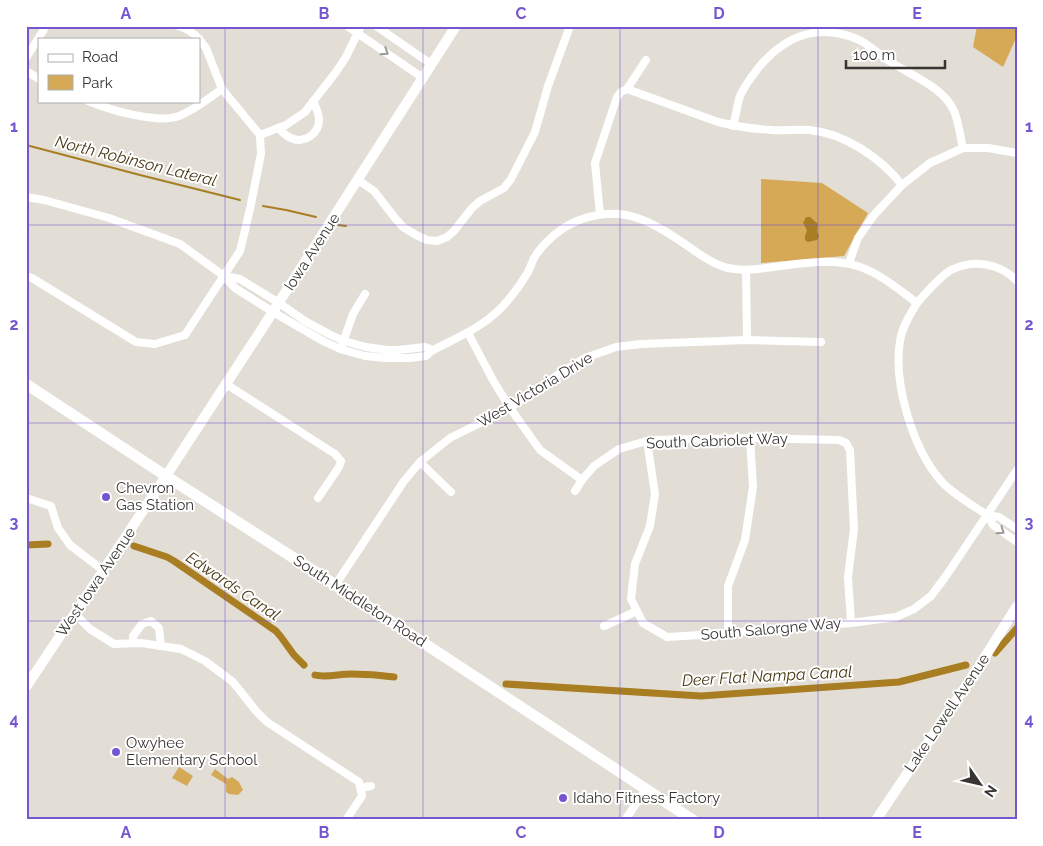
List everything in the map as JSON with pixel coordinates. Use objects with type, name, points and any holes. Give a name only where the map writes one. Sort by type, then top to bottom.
[{"type":"main road","name":"South Middleton Road","points":[[26,384],[336,584],[693,820]]},
{"type":"street","points":[[38,38],[46,26]]},
{"type":"street","points":[[178,26],[198,38]]},
{"type":"street","points":[[347,26],[423,78]]},
{"type":"street","points":[[260,135],[286,125],[305,112],[346,57],[361,26]]},
{"type":"street","points":[[376,26],[431,64]]},
{"type":"street","name":"Iowa Avenue","points":[[166,476],[456,26]]},
{"type":"street","points":[[358,180],[374,191],[403,227],[427,240],[437,241],[447,238],[476,204],[504,188],[511,179],[535,132],[548,86],[570,26]]},
{"type":"street","points":[[733,126],[740,96],[747,84],[767,58],[780,46],[800,36],[817,32],[840,34],[867,45],[938,90],[953,109],[963,148]]},
{"type":"street","points":[[26,58],[38,39]]},
{"type":"street","points":[[26,276],[136,342],[155,344],[185,334],[240,252],[261,154],[260,135],[222,90],[206,48],[200,40]]},
{"type":"street","points":[[600,214],[595,163],[617,97],[627,89],[646,60]]},
{"type":"street","points":[[26,71],[38,78]]},
{"type":"street","points":[[627,89],[733,126],[830,133],[851,143],[881,163],[902,185]]},
{"type":"street","points":[[91,102],[156,119],[177,117],[222,90]]},
{"type":"street","points":[[279,128],[287,136],[294,139],[304,140],[312,136],[319,122],[318,111],[313,101]]},
{"type":"street","points":[[849,263],[858,238],[874,215],[902,185],[930,163],[963,148],[988,148],[1016,152]]},
{"type":"street","points":[[26,197],[44,200],[109,218],[180,244],[224,276],[235,288],[323,342],[365,356],[386,354]]},
{"type":"street","points":[[224,276],[240,279],[305,321],[344,340],[386,354],[410,358],[426,356],[433,350],[468,333],[502,307],[516,291],[535,257],[548,241],[560,231],[576,222],[600,214],[622,215],[650,222],[707,260],[727,268],[746,271],[820,261],[849,263],[870,270],[917,303]]},
{"type":"street","points":[[1017,281],[1003,270],[992,265],[968,265],[951,270],[917,303],[907,320],[900,340],[899,362],[908,419],[926,462],[952,492],[987,515],[999,517],[1017,529]]},
{"type":"street","points":[[746,271],[748,340]]},
{"type":"street","points":[[340,349],[353,314],[365,294]]},
{"type":"street","points":[[468,333],[494,382],[540,450],[582,480]]},
{"type":"street","name":"West Victoria Drive","points":[[336,584],[404,481],[420,462],[450,438],[510,408],[585,358],[616,347],[641,344],[748,340],[821,342]]},
{"type":"street","points":[[226,384],[335,454],[341,461],[318,498]]},
{"type":"street","points":[[728,633],[728,586],[745,540],[752,487],[750,438]]},
{"type":"street","name":"South Cabriolet Way","points":[[575,491],[594,466],[620,449],[648,441],[750,438],[839,440],[846,443],[850,450],[854,529],[848,578],[851,623]]},
{"type":"street","points":[[604,626],[637,611],[631,599],[636,564],[650,526],[655,494],[648,441]]},
{"type":"street","points":[[420,462],[451,492]]},
{"type":"street","points":[[987,515],[1017,470]]},
{"type":"street","name":"West Iowa Avenue","points":[[26,687],[166,476]]},
{"type":"street","points":[[26,498],[51,506],[58,528],[70,546],[104,571]]},
{"type":"street","points":[[987,515],[993,525],[1017,542]]},
{"type":"street","name":"South Salorgne Way","points":[[637,611],[643,623],[667,637],[851,623],[896,617],[914,609],[930,596],[946,576],[987,515]]},
{"type":"street","name":"Lake Lowell Avenue","points":[[876,820],[980,665],[1017,606]]},
{"type":"street","points":[[75,614],[90,629],[114,644],[141,643],[181,649],[205,661],[233,682],[267,722],[359,782],[362,796],[346,820]]},
{"type":"street","points":[[133,643],[133,636],[142,624],[151,621],[159,628],[161,646]]},
{"type":"street","points":[[361,788],[371,786]]},
{"type":"street","points":[[625,820],[646,789]]},
{"type":"green space","points":[[977,26],[1017,26],[1017,36],[1003,67],[973,47]]},
{"type":"green space","points":[[761,179],[822,183],[868,213],[844,256],[761,263]]},
{"type":"green space","points":[[179,767],[193,776],[187,786],[172,778]]},
{"type":"green space","points":[[215,769],[228,779],[232,777],[239,782],[243,790],[238,795],[226,792],[226,784],[211,775]]},
{"type":"shaded area","points":[[806,217],[810,217],[818,224],[817,231],[819,237],[817,240],[808,242],[805,240],[807,230],[803,223]]},
{"type":"waterway","name":"North Robinson Lateral","points":[[26,145],[240,200]]},
{"type":"waterway","name":"North Robinson Lateral","points":[[263,206],[316,217]]},
{"type":"waterway","name":"North Robinson Lateral","points":[[338,225],[346,226]]},
{"type":"waterway","name":"Edwards Canal","points":[[26,545],[48,544]]},
{"type":"waterway","name":"Edwards Canal","points":[[134,546],[174,561],[276,631],[304,665]]},
{"type":"waterway","name":"Deer Flat Nampa Canal","points":[[995,653],[1017,628]]},
{"type":"waterway","name":"Deer Flat Nampa Canal","points":[[506,684],[701,696],[899,682],[966,665]]},
{"type":"waterway","name":"Edwards Canal","points":[[315,675],[356,674],[394,677]]},
{"type":"place","name":"Chevron Gas Station","points":[[106,497]]},
{"type":"place","name":"Owyhee Elementary School","points":[[116,752]]},
{"type":"place","name":"Idaho Fitness Factory","points":[[563,798]]}]
